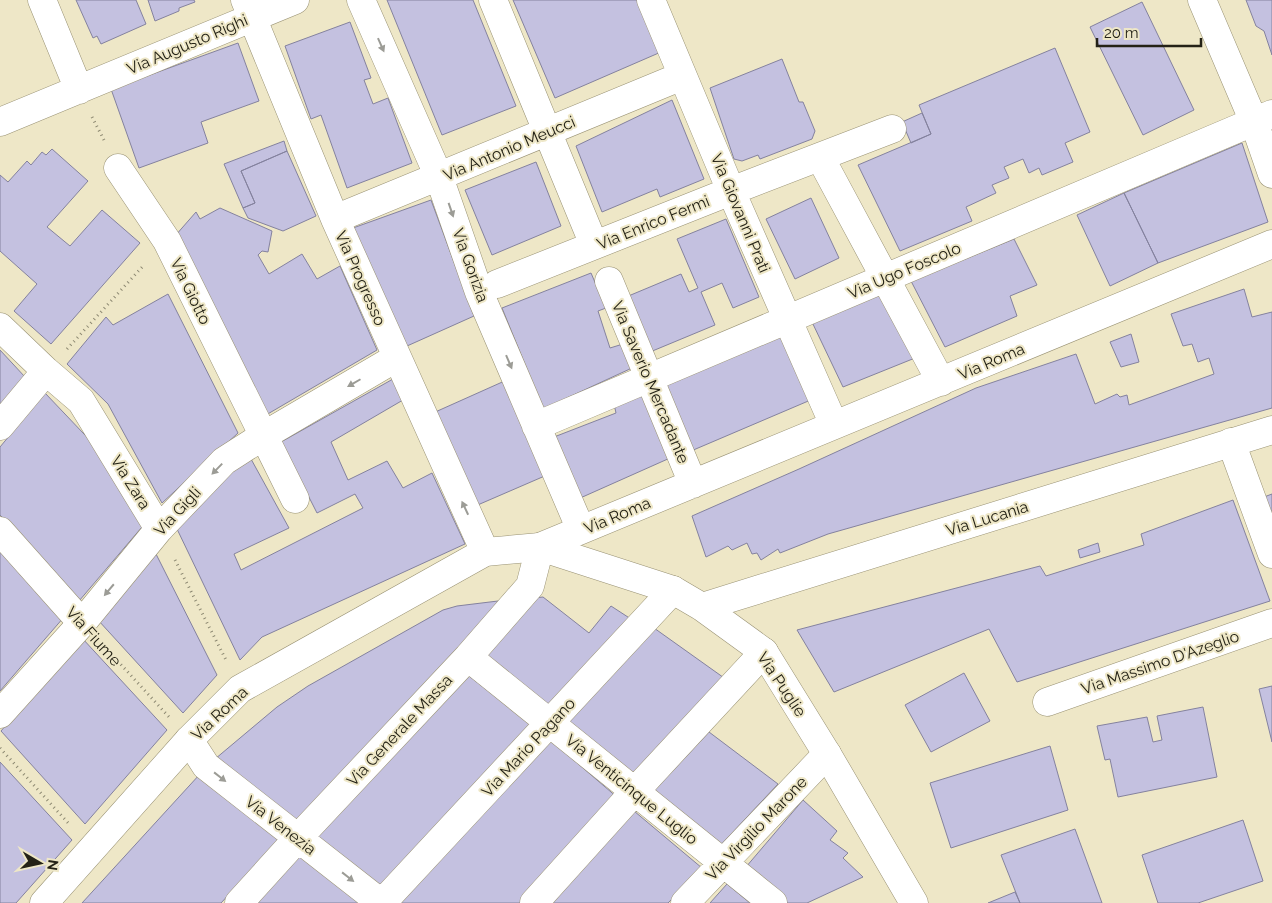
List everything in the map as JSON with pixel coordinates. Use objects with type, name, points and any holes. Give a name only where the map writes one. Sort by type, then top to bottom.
[{"type":"street","points":[[42,0],[79,90]]},
{"type":"street","name":"Via Augusto Righi","points":[[0,122],[79,90],[249,8],[295,0]]},
{"type":"street","name":"Via Gorizia","points":[[361,0],[439,176],[479,292],[581,530]]},
{"type":"street","points":[[493,0],[594,245]]},
{"type":"street","name":"Via Giovanni Prati","points":[[651,0],[731,191],[834,425]]},
{"type":"street","points":[[1202,0],[1263,118],[1272,174]]},
{"type":"street","name":"Via Progresso","points":[[249,8],[335,219],[485,552]]},
{"type":"street","name":"Via Antonio Meucci","points":[[335,219],[682,76]]},
{"type":"street","name":"Via Ugo Foscolo","points":[[536,426],[1263,118]]},
{"type":"street","name":"Via Enrico Fermi","points":[[497,284],[892,129]]},
{"type":"street","points":[[820,156],[941,382]]},
{"type":"street","name":"Via Giotto","points":[[118,168],[167,241],[294,499]]},
{"type":"street","name":"Via Roma","points":[[44,903],[189,740],[240,689],[485,552],[540,547],[1272,244]]},
{"type":"street","name":"Via Saverio Mercadante","points":[[609,281],[693,484]]},
{"type":"street","name":"Via Zara","points":[[0,327],[81,401],[159,529]]},
{"type":"street","name":"Via Gigli","points":[[0,714],[82,622],[159,529],[224,461],[396,358]]},
{"type":"street","points":[[0,426],[46,371]]},
{"type":"street","name":"Via Lucania","points":[[702,607],[1272,430]]},
{"type":"street","points":[[1232,442],[1272,554]]},
{"type":"street","name":"Via Fiume","points":[[0,531],[82,622]]},
{"type":"street","name":"Via Puglie","points":[[540,547],[673,590],[702,607],[764,652],[827,754],[914,903]]},
{"type":"street","name":"Via Generale Massa","points":[[239,903],[297,838],[468,657],[530,586],[540,547]]},
{"type":"street","name":"Via Mario Pagano","points":[[382,903],[673,590]]},
{"type":"street","name":"Via Massimo D'Azeglio","points":[[1047,702],[1272,623]]},
{"type":"street","points":[[534,903],[634,791],[764,652]]},
{"type":"street","name":"Via Venticinque Luglio","points":[[468,657],[773,903]]},
{"type":"street","name":"Via Venezia","points":[[189,740],[206,766],[382,903]]},
{"type":"street","name":"Via Virgilio Marone","points":[[685,903],[827,754]]},
{"type":"path","points":[[79,90],[118,168]]},
{"type":"path","points":[[46,371],[167,241]]},
{"type":"path","points":[[159,529],[240,689]]},
{"type":"path","name":"Via Fiume","points":[[82,622],[189,740]]},
{"type":"path","points":[[0,748],[92,849]]},
{"type":"building","points":[[76,0],[136,0],[146,24],[101,44],[97,36],[93,38]]},
{"type":"building","points":[[148,0],[194,0],[195,2],[155,21]]},
{"type":"building","points":[[387,0],[473,0],[516,106],[442,135]]},
{"type":"building","points":[[513,0],[638,0],[661,52],[555,98]]},
{"type":"building","points":[[1246,0],[1272,0],[1272,55],[1264,31],[1256,26]]},
{"type":"building","points":[[1142,2],[1194,110],[1143,135],[1090,27]]},
{"type":"building","points":[[350,22],[371,78],[364,80],[373,104],[388,98],[412,163],[347,188],[321,115],[311,119],[285,46]]},
{"type":"building","points":[[238,43],[259,101],[201,122],[208,143],[139,168],[111,89]]},
{"type":"building","points":[[1055,48],[1090,132],[1065,143],[1073,162],[1042,175],[1039,168],[1029,173],[1023,159],[1004,167],[1009,178],[992,185],[996,193],[966,207],[972,221],[900,251],[858,165],[931,134],[919,105]]},
{"type":"building","points":[[782,59],[799,102],[803,102],[815,131],[812,139],[760,159],[758,155],[742,161],[734,159],[710,88]]},
{"type":"building","points":[[672,100],[704,179],[660,197],[657,189],[602,212],[576,146]]},
{"type":"building","points":[[922,113],[931,134],[911,143],[902,122]]},
{"type":"building","points":[[284,141],[287,151],[241,171],[255,203],[243,208],[224,164]]},
{"type":"building","points":[[1242,143],[1268,222],[1158,263],[1124,193]]},
{"type":"building","points":[[52,149],[88,181],[47,227],[70,246],[102,210],[140,243],[51,344],[14,311],[37,284],[0,251],[0,175],[8,182],[27,161],[31,165],[42,152],[46,155]]},
{"type":"building","points":[[287,151],[316,216],[283,231],[248,218],[243,208],[255,203],[241,171]]},
{"type":"building","points":[[536,162],[561,226],[492,255],[465,190]]},
{"type":"building","points":[[1124,193],[1158,263],[1110,286],[1077,215]]},
{"type":"building","points":[[811,198],[839,258],[795,279],[766,219]]},
{"type":"building","points":[[431,200],[474,316],[407,346],[353,228]]},
{"type":"building","points":[[220,208],[272,231],[268,252],[262,251],[258,255],[269,274],[302,254],[317,279],[340,266],[377,350],[266,415],[175,236],[196,212],[200,219]]},
{"type":"building","points":[[726,219],[759,297],[733,308],[722,283],[701,292],[715,325],[650,352],[626,297],[681,274],[689,292],[698,288],[677,239]]},
{"type":"building","points":[[1014,239],[1037,285],[1010,296],[1017,316],[945,347],[911,281]]},
{"type":"building","points":[[591,273],[606,308],[598,311],[610,348],[623,344],[632,368],[543,409],[502,308]]},
{"type":"building","points":[[1244,289],[1252,317],[1272,312],[1272,408],[828,534],[780,553],[778,549],[761,560],[757,553],[752,554],[747,543],[732,550],[728,546],[706,557],[692,516],[976,388],[1076,354],[1095,404],[1117,394],[1120,397],[1127,395],[1129,405],[1214,374],[1209,358],[1198,362],[1192,344],[1183,346],[1171,314]]},
{"type":"building","points":[[883,293],[915,358],[843,387],[812,322]]},
{"type":"building","points":[[168,294],[238,433],[162,503],[108,404],[67,364],[106,317],[113,325]]},
{"type":"building","points":[[782,332],[813,399],[691,451],[662,382]]},
{"type":"building","points":[[1131,334],[1139,362],[1121,367],[1110,342]]},
{"type":"building","points":[[0,350],[25,377],[0,407]]},
{"type":"building","points":[[393,379],[403,400],[331,442],[348,480],[387,461],[403,488],[432,473],[465,544],[262,637],[240,660],[177,529],[228,469],[251,459],[289,528],[234,554],[241,570],[363,508],[355,494],[317,513],[281,442]]},
{"type":"building","points":[[509,379],[547,475],[473,507],[433,413]]},
{"type":"building","points":[[640,391],[670,458],[578,499],[554,437],[616,413],[614,404]]},
{"type":"building","points":[[45,393],[103,454],[142,527],[79,601],[0,515],[0,447]]},
{"type":"building","points":[[1272,494],[1272,518],[1264,497]]},
{"type":"building","points":[[1233,500],[1270,601],[1017,682],[989,629],[834,692],[797,630],[1040,566],[1046,576],[1144,545],[1141,534]]},
{"type":"building","points":[[1098,543],[1100,552],[1080,558],[1078,550]]},
{"type":"building","points":[[0,548],[64,617],[0,691]]},
{"type":"building","points":[[156,554],[217,675],[183,713],[98,620]]},
{"type":"building","points":[[543,597],[589,633],[611,606],[634,621],[546,710],[481,660],[534,598]]},
{"type":"building","points":[[498,601],[499,604],[296,824],[215,759],[277,707],[308,686],[443,610],[457,606]]},
{"type":"building","points":[[654,628],[727,680],[633,782],[563,723]]},
{"type":"building","points":[[82,638],[167,730],[85,824],[1,731]]},
{"type":"building","points":[[464,672],[532,725],[380,886],[313,836]]},
{"type":"building","points":[[964,673],[990,721],[931,752],[905,705]]},
{"type":"building","points":[[1272,686],[1272,742],[1259,689]]},
{"type":"building","points":[[1203,707],[1217,777],[1118,797],[1110,759],[1105,760],[1097,726],[1147,717],[1153,742],[1162,740],[1157,716]]},
{"type":"building","points":[[709,732],[778,784],[718,848],[650,795]]},
{"type":"building","points":[[548,738],[618,798],[522,903],[396,903]]},
{"type":"building","points":[[1050,746],[1068,810],[951,848],[930,783]]},
{"type":"building","points":[[0,762],[72,840],[16,903],[0,903]]},
{"type":"building","points":[[200,774],[281,838],[221,903],[82,903]]},
{"type":"building","points":[[803,800],[837,831],[830,840],[848,853],[843,858],[863,877],[807,903],[781,903],[740,874]]},
{"type":"building","points":[[634,811],[702,868],[668,903],[548,903]]},
{"type":"building","points":[[1243,820],[1263,881],[1198,903],[1158,903],[1142,855]]},
{"type":"building","points":[[1075,829],[1102,903],[1020,903],[1001,855]]},
{"type":"building","points":[[298,852],[365,903],[251,903]]},
{"type":"building","points":[[727,884],[750,903],[710,903]]},
{"type":"building","points":[[1015,892],[1020,903],[988,903]]}]
